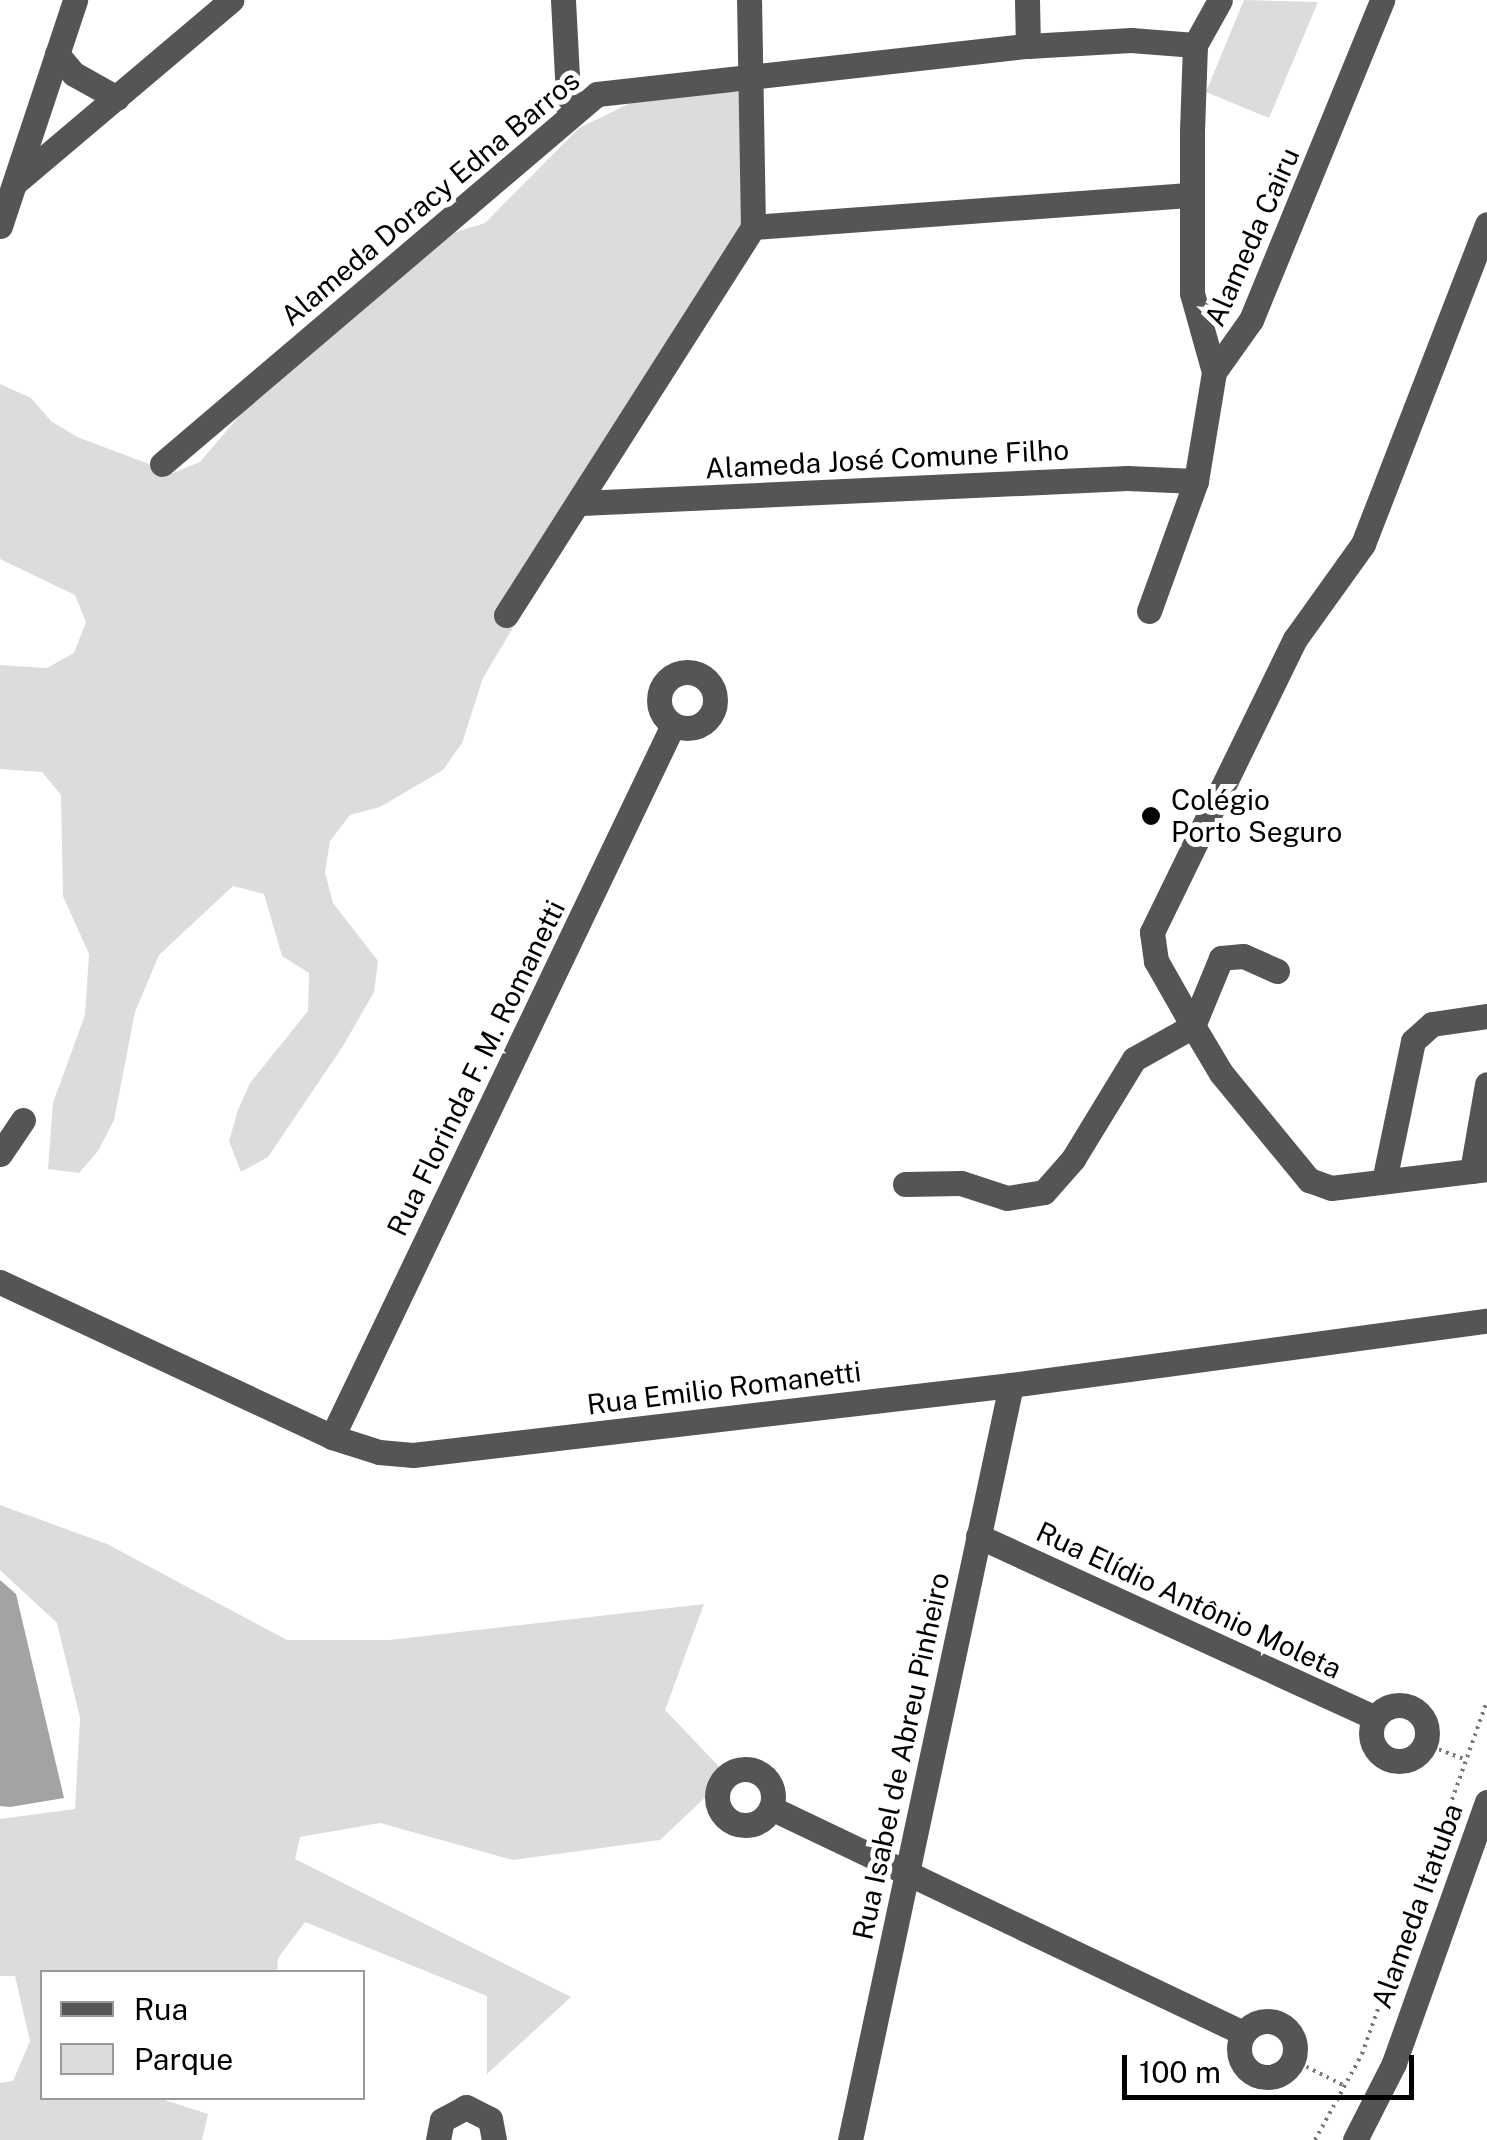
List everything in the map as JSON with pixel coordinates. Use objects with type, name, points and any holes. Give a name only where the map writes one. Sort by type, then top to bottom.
[{"type":"street","points":[[0,226],[75,0]]},
{"type":"street","points":[[16,182],[231,0]]},
{"type":"street","points":[[563,0],[569,114]]},
{"type":"street","points":[[506,615],[581,503],[754,226],[749,0]]},
{"type":"street","points":[[1027,0],[1028,46]]},
{"type":"street","points":[[1214,372],[1192,293],[1192,195],[1195,45],[1220,0]]},
{"type":"street","name":"Alameda Cairu","points":[[1149,611],[1196,481],[1214,372],[1251,320],[1382,0]]},
{"type":"street","name":"Alameda Doracy Edna Barros","points":[[162,464],[569,114],[617,88],[1028,46],[1131,40],[1195,45]]},
{"type":"street","points":[[57,54],[74,74],[116,98]]},
{"type":"street","points":[[754,226],[1192,195]]},
{"type":"street","points":[[1487,224],[1363,544],[1296,639],[1152,932],[1156,962],[1221,1073],[1309,1180],[1331,1188],[1479,1170],[1487,1084]]},
{"type":"street","name":"Alameda José Comune Filho","points":[[581,503],[1127,478],[1196,481]]},
{"type":"street","name":"Rua Florinda F. M. Romanetti","points":[[332,1436],[673,725]]},
{"type":"street","points":[[905,1184],[961,1184],[1007,1198],[1044,1192],[1073,1159],[1134,1059],[1193,1026],[1221,958],[1243,956],[1278,972]]},
{"type":"street","points":[[1384,1181],[1414,1041],[1432,1024],[1487,1016]]},
{"type":"street","points":[[0,1154],[23,1120]]},
{"type":"street","name":"Rua Emilio Romanetti","points":[[0,1282],[332,1436],[379,1452],[413,1454],[1011,1385],[1487,1321]]},
{"type":"street","name":"Rua Isabel de Abreu Pinheiro","points":[[850,2140],[904,1868],[1011,1385]]},
{"type":"street","name":"Rua Elídio Antônio Moleta","points":[[978,1536],[1375,1718],[1390,1707],[1408,1707],[1423,1718],[1426,1744]]},
{"type":"street","points":[[1375,1718],[1371,1736],[1386,1758],[1404,1761],[1426,1744]]},
{"type":"street","name":"Alameda Itatuba","points":[[1354,2140],[1394,2062],[1487,1802]]},
{"type":"street","points":[[771,1808],[904,1868],[1243,2033]]},
{"type":"street","points":[[1266,2020],[1284,2026],[1294,2041],[1293,2060],[1272,2076],[1253,2074],[1238,2051],[1243,2033],[1266,2020]]},
{"type":"street","points":[[438,2140],[442,2120],[466,2107],[490,2119],[494,2140]]},
{"type":"path","points":[[1316,2140],[1345,2086],[1487,1701]]},
{"type":"path","points":[[1426,1744],[1466,1760]]},
{"type":"path","points":[[1293,2060],[1345,2086]]},
{"type":"green space","points":[[1244,0],[1318,2],[1269,118],[1206,92]]},
{"type":"green space","points":[[734,91],[752,97],[751,203],[684,342],[483,678],[462,743],[443,770],[380,807],[350,815],[330,841],[325,872],[333,903],[378,961],[374,992],[343,1046],[268,1157],[241,1172],[229,1141],[238,1110],[250,1083],[308,1011],[309,973],[282,956],[264,894],[233,886],[159,955],[135,1012],[114,1120],[98,1151],[79,1173],[48,1169],[53,1103],[85,1015],[89,954],[63,896],[61,795],[42,772],[0,769],[0,665],[47,668],[74,653],[86,622],[75,595],[0,559],[0,384],[31,398],[51,421],[77,437],[173,473],[200,462],[239,416],[427,241],[485,223],[579,128],[641,98]]},
{"type":"green space","points":[[0,1505],[107,1544],[287,1640],[389,1640],[704,1604],[665,1710],[728,1776],[660,1840],[513,1860],[380,1823],[300,1837],[295,1859],[571,1997],[487,2074],[487,1996],[305,1922],[278,1958],[277,1970],[40,1970],[40,2100],[164,2100],[208,2114],[202,2140],[0,2140],[0,2083],[13,2081],[30,2041],[15,1976],[0,1976],[0,1819],[75,1809],[80,1718],[57,1623],[0,1570]]},
{"type":"shaded area","points":[[0,1580],[16,1594],[64,1798],[10,1807],[0,1806]]},
{"type":"place","name":"Colégio Porto Seguro","points":[[1151,816]]}]
